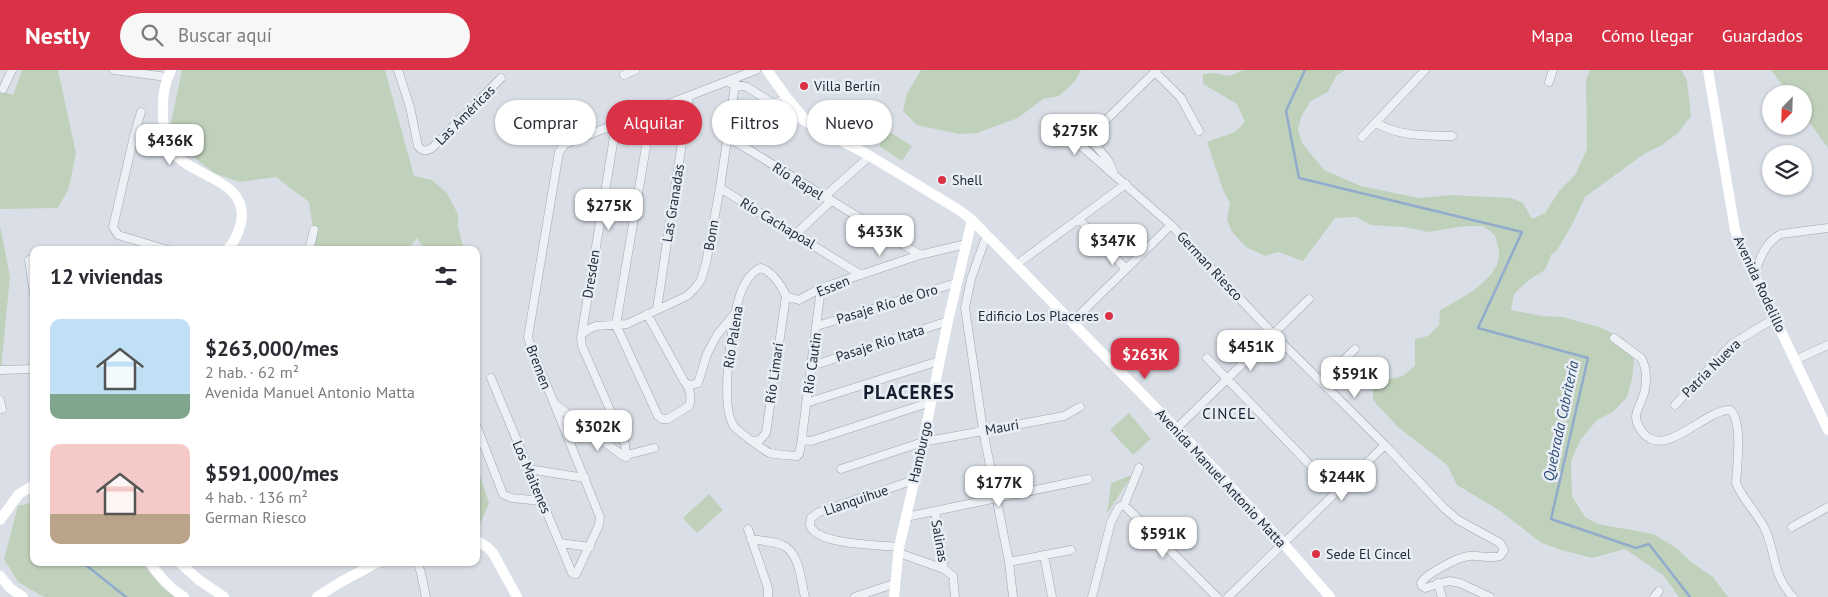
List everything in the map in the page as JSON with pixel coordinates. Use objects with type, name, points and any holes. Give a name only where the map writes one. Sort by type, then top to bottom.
[{"type":"street","points":[[3,89],[12,70]]},
{"type":"street","points":[[114,70],[169,74],[163,91],[163,119],[169,146],[186,164],[224,184],[235,195],[240,204],[242,218],[239,232],[231,246]]},
{"type":"street","name":"Las Américas","points":[[398,70],[410,107],[418,146],[421,150],[425,151],[432,148],[502,78]]},
{"type":"street","points":[[624,75],[635,70]]},
{"type":"street","name":"Avenida Manuel Antonio Matta","points":[[767,70],[807,122]]},
{"type":"street","points":[[1362,137],[1425,70]]},
{"type":"street","points":[[1549,82],[1553,70]]},
{"type":"street","name":"Avenida Rodelillo","points":[[1708,70],[1735,230],[1828,430]]},
{"type":"street","points":[[678,100],[726,82],[735,81],[753,71]]},
{"type":"street","points":[[747,87],[746,79],[753,71]]},
{"type":"street","points":[[1086,134],[1102,124],[1156,71],[1181,98],[1199,131]]},
{"type":"street","points":[[735,81],[768,100]]},
{"type":"street","name":"Bonn","points":[[733,100],[735,81]]},
{"type":"street","name":"Las Granadas","points":[[657,309],[689,96]]},
{"type":"street","points":[[783,100],[787,98]]},
{"type":"street","points":[[141,112],[113,227],[118,234],[156,246]]},
{"type":"street","points":[[797,117],[807,122]]},
{"type":"street","points":[[1376,122],[1385,129],[1430,136],[1452,136]]},
{"type":"street","name":"Bremen","points":[[606,129],[565,144],[559,152],[528,337],[553,402],[626,457]]},
{"type":"street","name":"German Riesco","points":[[1114,173],[1108,160],[1086,134],[1079,137],[1079,144],[1171,225],[1273,334],[1385,445],[1450,515],[1500,543],[1504,553],[1496,557],[1469,556],[1460,558],[1428,576],[1421,583],[1425,588],[1449,581],[1460,583],[1490,597]]},
{"type":"street","name":"Dresden","points":[[613,145],[583,320],[582,346],[625,444],[626,457]]},
{"type":"street","points":[[645,145],[612,325],[658,416],[662,419],[668,419],[689,406],[691,399],[687,384],[647,314]]},
{"type":"street","name":"Bonn","points":[[582,334],[589,329],[627,324],[687,296],[696,287],[705,269],[727,145]]},
{"type":"street","name":"Río Rapel","points":[[741,145],[920,255]]},
{"type":"street","name":"Avenida Manuel Antonio Matta","points":[[850,145],[960,210],[987,234],[1071,323],[1176,429],[1283,543],[1330,597]]},
{"type":"street","points":[[796,234],[827,199],[870,156]]},
{"type":"street","points":[[1016,265],[1080,220],[1126,184]]},
{"type":"street","name":"Río Cachapoal","points":[[720,188],[861,275]]},
{"type":"street","name":"Hamburgo","points":[[895,591],[899,550],[956,282],[972,220]]},
{"type":"street","points":[[1080,220],[1126,269]]},
{"type":"street","points":[[1071,323],[1171,225]]},
{"type":"street","points":[[1754,274],[1765,250],[1775,237],[1781,234],[1828,228]]},
{"type":"street","points":[[310,246],[314,230]]},
{"type":"street","points":[[987,234],[971,279],[965,308],[983,430],[1014,597]]},
{"type":"street","name":"Essen","points":[[786,296],[799,300],[821,288],[920,255],[966,244]]},
{"type":"street","points":[[29,260],[30,267]]},
{"type":"street","name":"Río Palena","points":[[786,296],[784,290],[767,271],[760,268],[752,274],[740,294],[726,387],[728,414],[738,431],[770,453],[797,456],[800,454],[802,438]]},
{"type":"street","name":"Pasaje Río de Oro","points":[[817,326],[956,282]]},
{"type":"street","name":"Río Cautin","points":[[802,438],[821,288]]},
{"type":"street","name":"Río Limarí","points":[[753,440],[760,440],[766,433],[786,296]]},
{"type":"street","points":[[1176,429],[1309,299]]},
{"type":"street","points":[[687,384],[698,383],[707,354],[717,335],[736,311]]},
{"type":"street","name":"Patria Nueva","points":[[1675,405],[1732,344],[1775,318]]},
{"type":"street","name":"Bonn","points":[[583,320],[612,325]]},
{"type":"street","name":"Pasaje Río Itata","points":[[812,366],[948,321]]},
{"type":"street","points":[[1614,338],[1641,358],[1643,362],[1645,388],[1636,413],[1636,420],[1638,426],[1648,438],[1660,442],[1670,440],[1716,413],[1730,410],[1734,413],[1738,428],[1736,483],[1764,528],[1774,565],[1787,591],[1793,597]]},
{"type":"street","points":[[1795,360],[1828,345]]},
{"type":"street","points":[[1321,382],[1355,349]]},
{"type":"street","points":[[1207,358],[1336,492]]},
{"type":"street","points":[[806,403],[939,361]]},
{"type":"street","points":[[0,370],[30,369]]},
{"type":"street","name":"Los Maitenes","points":[[491,378],[528,470],[572,573],[575,575],[578,573],[590,547]]},
{"type":"street","points":[[0,400],[2,409]]},
{"type":"street","points":[[553,402],[600,517],[600,525],[590,547],[560,542]]},
{"type":"street","points":[[802,438],[806,442],[811,441],[931,402]]},
{"type":"street","name":"Mauri","points":[[841,469],[923,442],[1064,416],[1080,407]]},
{"type":"street","points":[[480,434],[503,494],[511,498],[542,501]]},
{"type":"street","points":[[1228,597],[1385,445]]},
{"type":"street","points":[[626,457],[654,448]]},
{"type":"street","points":[[1092,597],[1112,522],[1119,507],[1124,505],[1139,468]]},
{"type":"street","points":[[528,470],[585,478]]},
{"type":"street","points":[[906,517],[1088,479]]},
{"type":"street","name":"Llanquihue","points":[[899,550],[848,543],[822,536],[812,530],[811,518],[819,512],[914,480]]},
{"type":"street","points":[[2,514],[19,494],[30,487]]},
{"type":"street","points":[[1124,505],[1217,597]]},
{"type":"street","points":[[1792,527],[1828,507]]},
{"type":"street","name":"Salinas","points":[[935,511],[944,569],[953,576],[955,597]]},
{"type":"street","points":[[748,529],[768,588],[768,597]]},
{"type":"street","points":[[751,539],[785,546],[796,561],[806,597]]},
{"type":"street","points":[[480,543],[492,553],[517,597]]},
{"type":"street","points":[[899,550],[944,569]]},
{"type":"street","points":[[1009,562],[1071,550]]},
{"type":"street","points":[[1044,555],[1052,597]]},
{"type":"street","points":[[152,566],[156,573],[184,597]]},
{"type":"street","points":[[183,566],[224,597]]},
{"type":"street","points":[[317,597],[339,582],[370,566]]},
{"type":"street","points":[[418,566],[426,597]]},
{"type":"street","points":[[0,576],[10,588],[23,597]]},
{"type":"street","points":[[1438,583],[1442,597]]},
{"type":"street","points":[[855,597],[895,591]]},
{"type":"green space","points":[[22,70],[58,70],[76,153],[69,188],[58,208],[0,209],[0,91],[13,95]]},
{"type":"green space","points":[[182,70],[385,70],[414,176],[432,180],[446,192],[458,214],[458,227],[463,246],[422,246],[417,238],[410,246],[311,246],[313,229],[309,202],[276,177],[239,182],[214,173],[186,151],[171,123]]},
{"type":"green space","points":[[921,70],[1081,70],[1075,81],[1059,96],[1043,99],[1018,118],[977,133],[959,134],[917,125],[903,111],[907,93]]},
{"type":"green space","points":[[1243,70],[1345,70],[1336,76],[1328,92],[1311,101],[1302,115],[1298,129],[1302,143],[1324,170],[1361,186],[1419,198],[1451,195],[1511,198],[1523,203],[1532,219],[1545,213],[1559,191],[1575,175],[1587,149],[1586,80],[1590,70],[1681,70],[1687,80],[1691,116],[1678,133],[1662,145],[1644,154],[1585,197],[1572,225],[1557,250],[1551,255],[1545,270],[1529,280],[1514,294],[1511,310],[1542,316],[1563,317],[1599,327],[1625,339],[1634,359],[1632,379],[1627,397],[1613,412],[1597,420],[1581,439],[1571,461],[1572,496],[1585,517],[1598,524],[1653,534],[1675,547],[1694,564],[1713,577],[1728,597],[1679,597],[1663,575],[1625,549],[1592,558],[1540,542],[1499,510],[1457,485],[1447,465],[1398,427],[1378,406],[1373,399],[1373,383],[1403,376],[1415,366],[1415,339],[1428,336],[1439,325],[1440,310],[1476,288],[1492,273],[1499,255],[1495,235],[1483,226],[1466,226],[1428,232],[1404,227],[1371,225],[1356,217],[1335,218],[1303,261],[1278,252],[1265,256],[1246,247],[1232,232],[1227,220],[1230,203],[1223,190],[1207,142],[1235,132],[1245,122],[1237,104],[1203,84],[1203,74],[1214,73],[1230,76]]},
{"type":"green space","points":[[1771,70],[1828,70],[1828,148],[1812,126],[1812,85],[1782,85]]},
{"type":"green space","points":[[892,134],[912,146],[902,161],[879,146],[892,145]]},
{"type":"green space","points":[[0,226],[10,277],[0,380]]},
{"type":"green space","points":[[1129,413],[1151,439],[1133,455],[1110,430]]},
{"type":"green space","points":[[1132,475],[1107,514],[1111,483]]},
{"type":"green space","points":[[480,476],[489,503],[480,524]]},
{"type":"green space","points":[[709,494],[723,510],[697,533],[683,518]]},
{"type":"green space","points":[[30,503],[30,566],[144,566],[162,587],[176,597],[44,597],[18,582],[4,559],[18,506]]},
{"type":"waterway","name":"Quebrada Cabritería","points":[[1305,70],[1286,111],[1299,178],[1522,232],[1478,328],[1588,358],[1551,519],[1636,548],[1649,544],[1690,597]]},
{"type":"waterway","points":[[87,566],[126,597]]},
{"type":"place","name":"Villa Berlín","points":[[804,86]]},
{"type":"place","name":"Shell","points":[[942,180]]},
{"type":"place","name":"Edificio Los Placeres","points":[[1109,316]]},
{"type":"place","name":"Sede El Cincel","points":[[1316,554]]},
{"type":"district","name":"PLACERES","points":[[909,392]]},
{"type":"district","name":"CINCEL","points":[[1229,414]]}]
